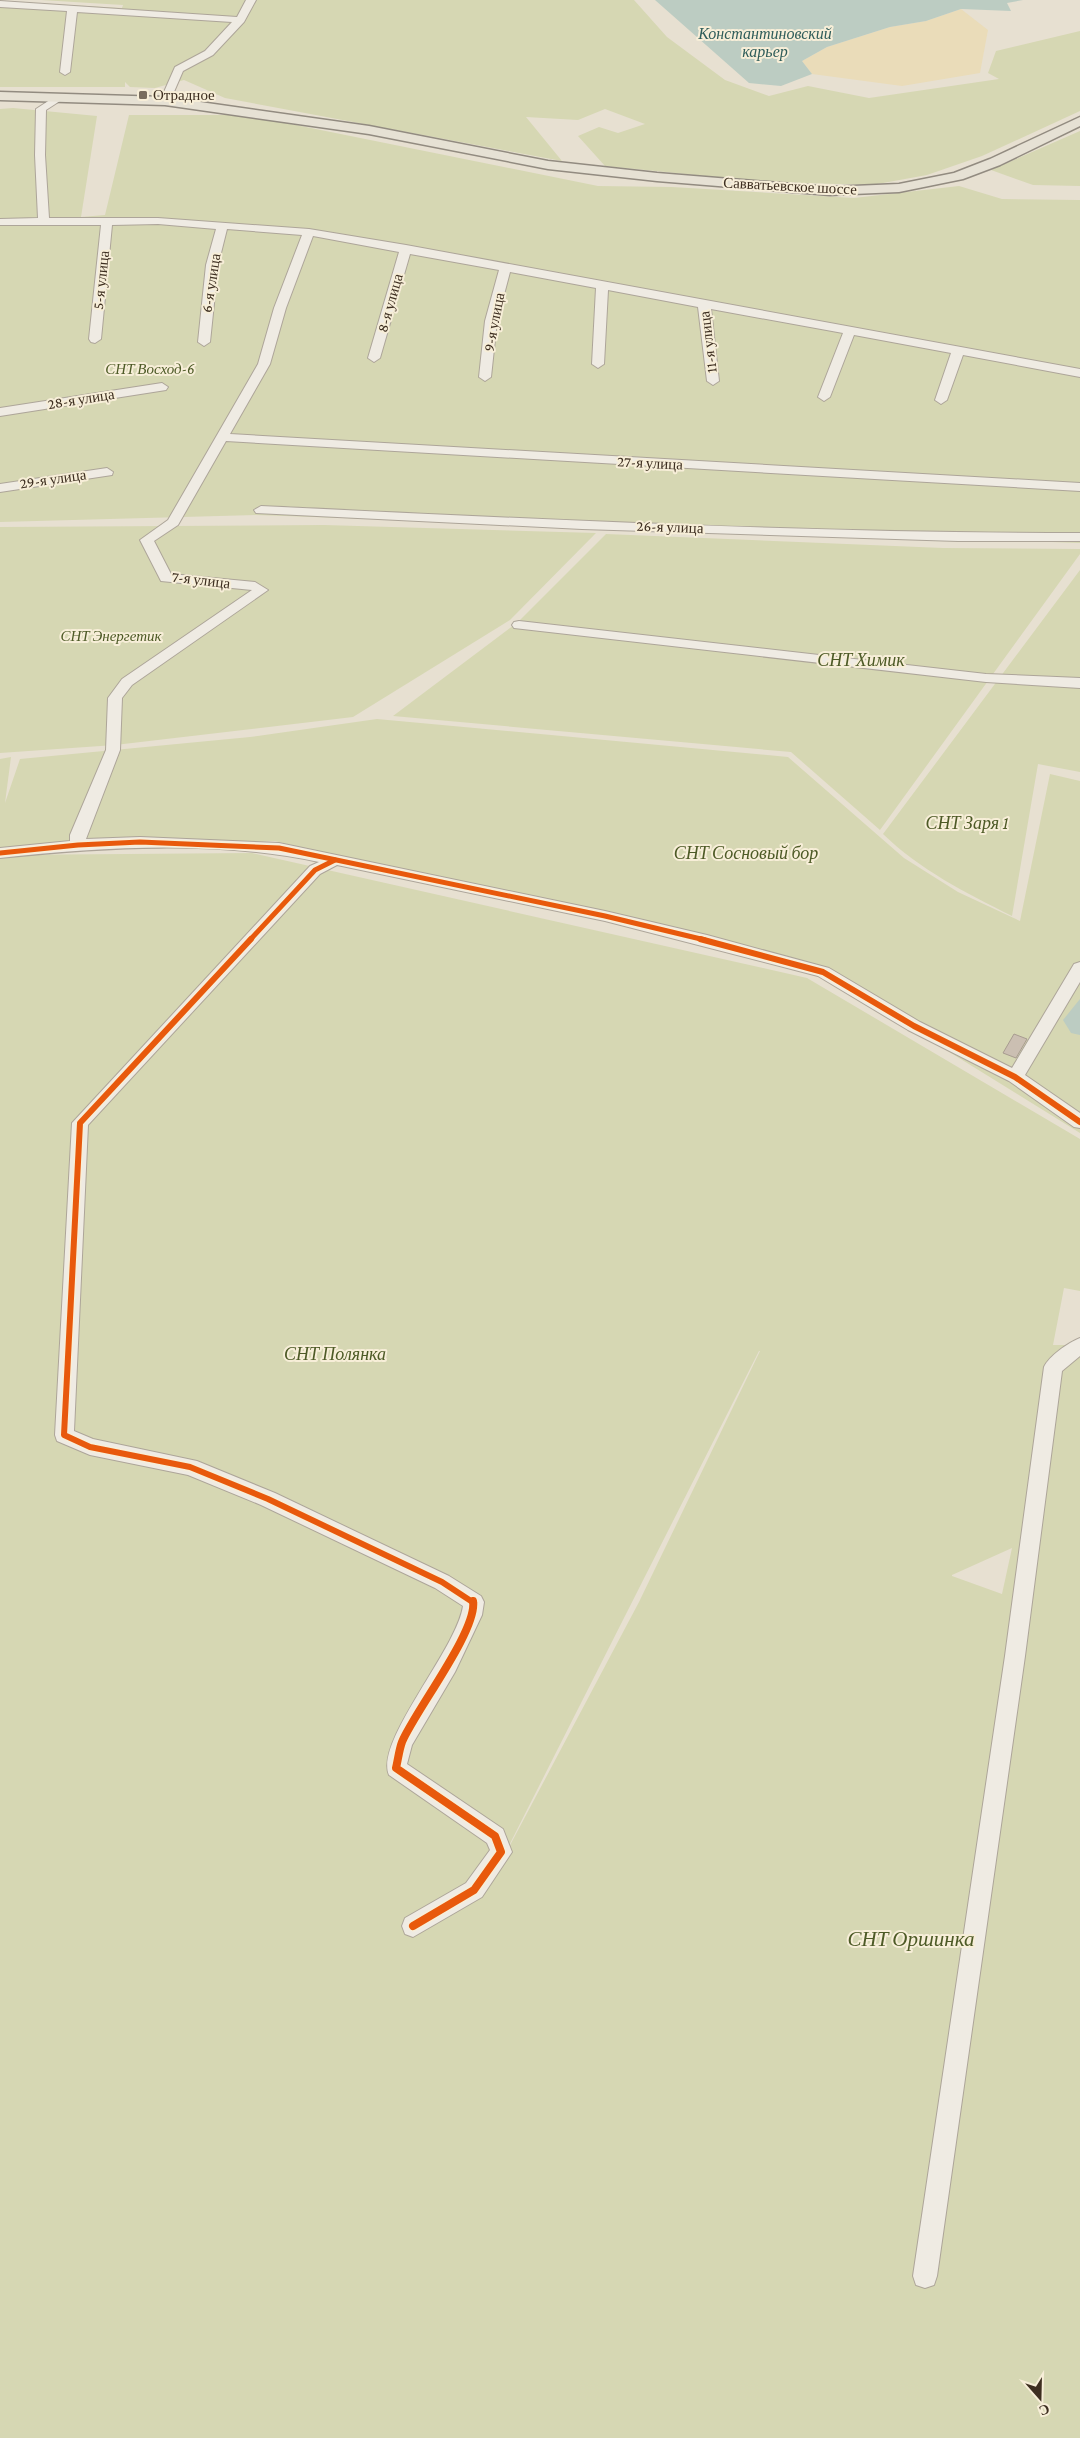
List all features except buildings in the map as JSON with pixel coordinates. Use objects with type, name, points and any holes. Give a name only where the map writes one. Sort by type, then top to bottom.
[{"type":"main road","name":"Савватьевское шоссе","points":[[0,96],[165,102],[229,109],[369,130],[548,165],[787,188],[844,191],[878,190],[925,184],[966,174],[1080,121]]},
{"type":"street","points":[[165,102],[179,69],[209,53],[240,20],[251,0]]},
{"type":"street","points":[[0,4],[117,10],[240,20]]},
{"type":"street","points":[[65,72],[72,8]]},
{"type":"street","points":[[44,222],[40,156],[41,109],[59,97]]},
{"type":"street","points":[[0,238],[1,222],[158,221],[309,232],[406,248],[1080,373]]},
{"type":"street","name":"5-я улица","points":[[95,338],[106,222]]},
{"type":"street","name":"6-я улица","points":[[204,342],[212,265],[222,226]]},
{"type":"street","name":"7-я улица","points":[[78,845],[78,835],[113,750],[115,698],[127,682],[261,590],[256,586],[166,578],[147,540],[173,522],[264,364],[280,308],[309,232]]},
{"type":"street","name":"8-я улица","points":[[374,358],[406,248]]},
{"type":"street","name":"9-я улица","points":[[485,377],[491,321],[506,267]]},
{"type":"street","points":[[598,364],[602,285]]},
{"type":"street","name":"11-я улица","points":[[703,303],[706,309],[706,336],[712,381]]},
{"type":"street","points":[[824,397],[850,330]]},
{"type":"street","points":[[941,400],[958,350]]},
{"type":"street","name":"28-я улица","points":[[0,412],[162,387]]},
{"type":"street","name":"27-я улица","points":[[221,437],[1080,486]]},
{"type":"street","name":"29-я улица","points":[[0,488],[107,472]]},
{"type":"street","name":"26-я улица","points":[[261,510],[591,525],[958,536],[1080,537]]},
{"type":"street","points":[[519,624],[986,678],[1080,683]]},
{"type":"street","points":[[0,853],[78,845],[140,842],[279,848],[605,916],[823,972],[914,1026],[1015,1077],[1080,1122]]},
{"type":"street","points":[[335,860],[315,870],[80,1123],[64,1435],[90,1447],[198,1471],[268,1499],[442,1582],[474,1602],[472,1615],[448,1665],[402,1742],[396,1768],[495,1836],[501,1852],[474,1890],[413,1926]]},
{"type":"street","points":[[1015,1077],[1080,968]]},
{"type":"street","points":[[925,2276],[1015,1656],[1054,1367],[1080,1346]]},
{"type":"green space","points":[[41,0],[634,0],[667,37],[725,80],[769,96],[808,86],[869,98],[999,79],[988,73],[996,51],[1080,31],[1080,111],[982,156],[927,175],[872,185],[767,182],[605,166],[578,136],[599,127],[618,133],[645,124],[605,109],[578,120],[526,117],[562,161],[225,98],[184,80],[155,88],[130,87],[125,82],[125,87],[0,87],[0,1],[122,8],[123,5]]},
{"type":"green space","name":"СНТ Восход-6","points":[[13,108],[97,116],[81,217],[105,215],[129,115],[247,115],[598,186],[672,187],[854,198],[959,186],[1002,199],[1080,200],[1080,543],[256,515],[0,522],[0,109]]},
{"type":"green space","points":[[1080,131],[1080,186],[1033,185],[991,170]]},
{"type":"green space","name":"СНТ Энергетик","points":[[324,525],[596,533],[510,620],[353,717],[115,745],[0,753],[0,527]]},
{"type":"green space","name":"СНТ Химик","points":[[606,534],[943,548],[1080,549],[1080,554],[880,830],[791,752],[393,716],[518,622]]},
{"type":"green space","name":"СНТ Заря 1","points":[[1080,570],[1080,772],[1038,764],[1012,916],[928,870],[883,834]]},
{"type":"green space","name":"СНТ Сосновый бор","points":[[377,719],[788,757],[904,858],[958,892],[1020,921],[1050,774],[1080,781],[1080,1133],[825,975],[275,841],[0,851],[0,759],[11,757],[5,803],[20,759],[250,737]]},
{"type":"green space","points":[[252,853],[807,978],[1080,1139],[1080,1291],[1064,1288],[1053,1345],[1080,1345],[1080,2438],[0,2438],[0,855]],"holes":[[[759,1351],[639,1602],[490,1883]],[[1012,1548],[1002,1594],[952,1576],[952,1575]]]},
{"type":"sand","points":[[961,9],[988,30],[980,73],[902,86],[812,74],[802,61],[827,47],[890,27],[926,21]]},
{"type":"water","name":"Константиновский карьер","points":[[655,0],[1023,0],[1007,3],[1011,11],[961,9],[926,21],[890,27],[827,47],[802,61],[812,74],[781,86],[749,83]]},
{"type":"water","points":[[1080,999],[1080,1035],[1071,1033],[1063,1020]]},
{"type":"cycle path","points":[[0,853],[78,845],[140,842],[279,848],[605,916],[707,941],[823,972],[914,1026],[1015,1077],[1080,1122]]},
{"type":"cycle path","points":[[335,860],[315,870],[80,1123],[64,1435],[90,1447],[190,1467],[268,1499],[442,1582],[474,1602],[472,1615],[448,1665],[402,1742],[396,1768],[495,1836],[501,1852],[474,1890],[413,1926]]},
{"type":"place","name":"Отрадное","points":[[143,95]]},
{"type":"park label","name":"СНТ Полянка","points":[[335,1354]]},
{"type":"park label","name":"СНТ Оршинка","points":[[911,1939]]}]
